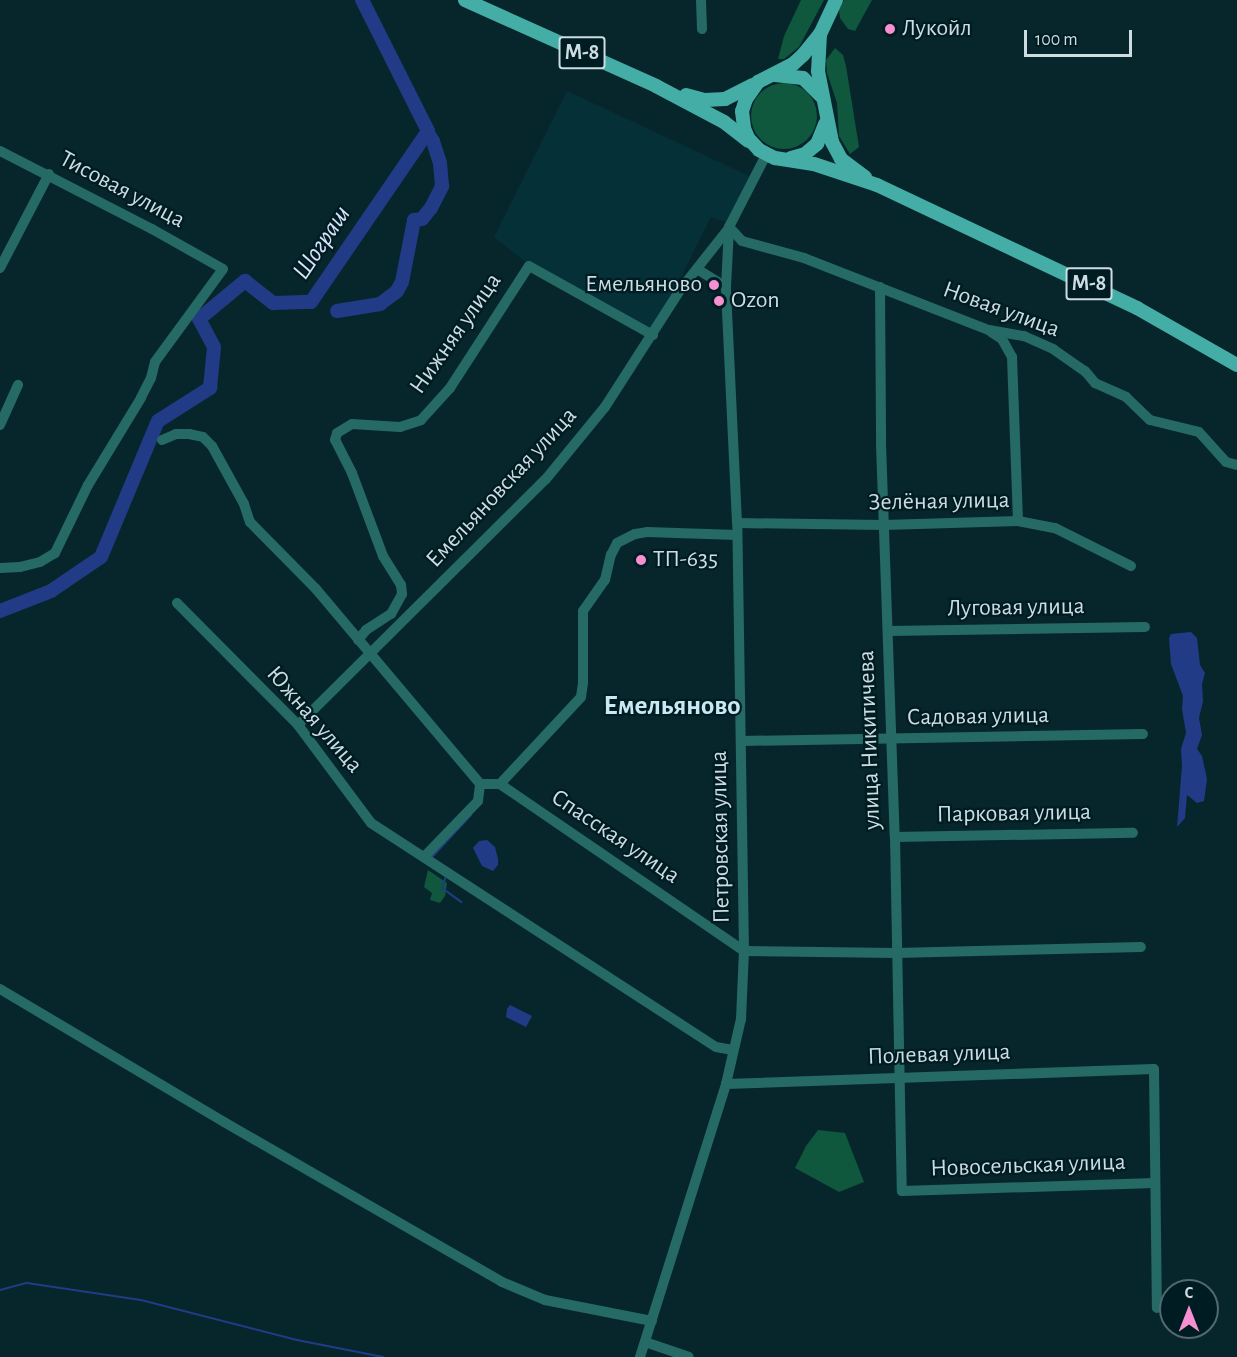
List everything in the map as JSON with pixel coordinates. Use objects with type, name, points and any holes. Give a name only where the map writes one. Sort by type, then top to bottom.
[{"type":"main road","name":"М-8","points":[[465,0],[656,86],[724,122],[767,154],[814,164],[877,185],[1137,308],[1237,365]]},
{"type":"main road","points":[[772,75],[798,60],[820,34],[836,0]]},
{"type":"main road","points":[[758,82],[746,99],[742,116],[748,138],[767,154],[795,158],[813,149],[822,137],[826,112],[818,71],[820,34]]},
{"type":"main road","name":"М-8","points":[[656,86],[695,98],[716,100],[730,97],[772,75],[790,74],[802,78],[818,91],[826,112],[832,142],[841,159],[877,185]]},
{"type":"street","points":[[701,0],[702,29]]},
{"type":"street","name":"Тисовая улица","points":[[0,151],[49,174],[223,270],[155,362],[141,398],[88,485],[55,553],[40,562],[20,567],[0,568]]},
{"type":"street","name":"Петровская улица","points":[[640,1357],[726,1084],[741,1018],[744,951],[737,523],[726,287],[729,227],[767,154]]},
{"type":"street","points":[[0,268],[49,174]]},
{"type":"street","name":"Емельяновская улица","points":[[298,725],[546,479],[605,407],[654,335],[680,290],[729,227]]},
{"type":"street","name":"Новая улица","points":[[729,227],[741,241],[804,258],[989,330],[1024,336],[1053,349],[1085,371],[1095,383],[1126,397],[1150,420],[1199,432],[1226,462],[1237,465]]},
{"type":"street","name":"Нижняя улица","points":[[358,640],[371,626],[391,614],[402,594],[401,585],[383,556],[352,473],[335,440],[337,433],[352,424],[400,427],[421,420],[450,388],[529,266],[654,335]]},
{"type":"street","points":[[697,270],[726,287]]},
{"type":"street","name":"улица Никитичева","points":[[880,287],[879,330],[895,837],[902,1191]]},
{"type":"street","points":[[989,330],[1002,339],[1012,357],[1018,521]]},
{"type":"street","points":[[0,425],[18,385]]},
{"type":"street","points":[[162,440],[176,434],[203,437],[212,447],[244,504],[250,522],[316,589],[480,784],[478,801],[424,857],[564,951],[716,1047],[733,1050]]},
{"type":"street","name":"Зелёная улица","points":[[737,523],[884,525],[1018,521],[1055,528],[1131,566]]},
{"type":"street","points":[[480,784],[500,784],[580,698],[583,683],[583,611],[605,580],[611,555],[617,543],[635,534],[647,532],[737,535]]},
{"type":"street","name":"Южная улица","points":[[177,603],[298,725],[371,823],[424,857]]},
{"type":"street","name":"Луговая улица","points":[[888,631],[1145,627]]},
{"type":"street","name":"Садовая улица","points":[[741,741],[1143,734]]},
{"type":"street","name":"Спасская улица","points":[[500,784],[744,951]]},
{"type":"street","name":"Парковая улица","points":[[895,837],[1133,833]]},
{"type":"street","points":[[744,951],[896,953],[1141,947]]},
{"type":"street","points":[[0,989],[234,1128],[502,1282],[545,1300],[652,1321]]},
{"type":"street","name":"Полевая улица","points":[[726,1084],[900,1076],[1154,1069],[1155,1183]]},
{"type":"street","points":[[1155,1183],[1157,1308]]},
{"type":"street","name":"Новосельская улица","points":[[902,1191],[1155,1183]]},
{"type":"street","points":[[645,1342],[689,1357]]},
{"type":"shaded area","points":[[567,91],[749,176],[728,223],[711,217],[655,330],[523,260],[494,237]]},
{"type":"green space","points":[[801,0],[824,0],[799,47],[784,59],[778,59],[784,36]]},
{"type":"green space","points":[[844,0],[872,0],[855,31],[848,29],[840,18],[839,10]]},
{"type":"green space","points":[[835,48],[843,55],[846,66],[859,147],[850,154],[839,136],[837,103],[827,73],[826,60]]},
{"type":"green space","points":[[784,83],[796,86],[807,93],[814,104],[817,116],[814,128],[807,139],[796,146],[784,149],[772,146],[761,139],[754,128],[751,116],[754,104],[761,93],[772,86]]},
{"type":"green space","points":[[428,870],[447,883],[445,896],[440,903],[430,900],[432,893],[424,887]]},
{"type":"green space","points":[[818,1130],[845,1133],[864,1182],[839,1192],[795,1168],[806,1146]]},
{"type":"water","points":[[1191,632],[1197,638],[1200,665],[1205,673],[1199,718],[1202,735],[1197,749],[1202,756],[1207,779],[1204,801],[1197,803],[1187,795],[1185,818],[1177,827],[1182,766],[1181,749],[1186,733],[1182,709],[1183,696],[1171,664],[1169,638],[1171,634]]},
{"type":"water","points":[[487,840],[495,847],[498,859],[498,865],[493,871],[482,866],[473,848],[479,841]]},
{"type":"water","points":[[510,1005],[532,1016],[526,1027],[506,1017]]},
{"type":"waterway","name":"Шограш","points":[[0,611],[51,591],[101,557],[158,421],[210,388],[214,347],[199,319],[245,281],[273,303],[311,302],[428,131],[362,0]]},
{"type":"waterway","points":[[337,311],[380,304],[397,291],[402,282],[414,220],[422,219],[431,208],[442,186],[440,163],[433,141],[427,132]]},
{"type":"waterway","points":[[432,857],[471,815]]},
{"type":"waterway","points":[[446,876],[442,888],[461,902]]},
{"type":"waterway","points":[[0,1290],[27,1283],[141,1300],[297,1340],[383,1357]]},
{"type":"place","name":"Лукойл","points":[[890,29]]},
{"type":"place","name":"Емельяново","points":[[714,285]]},
{"type":"place","name":"Ozon","points":[[719,301]]},
{"type":"place","name":"ТП-635","points":[[641,560]]},
{"type":"district","name":"Емельяново","points":[[672,706]]}]
